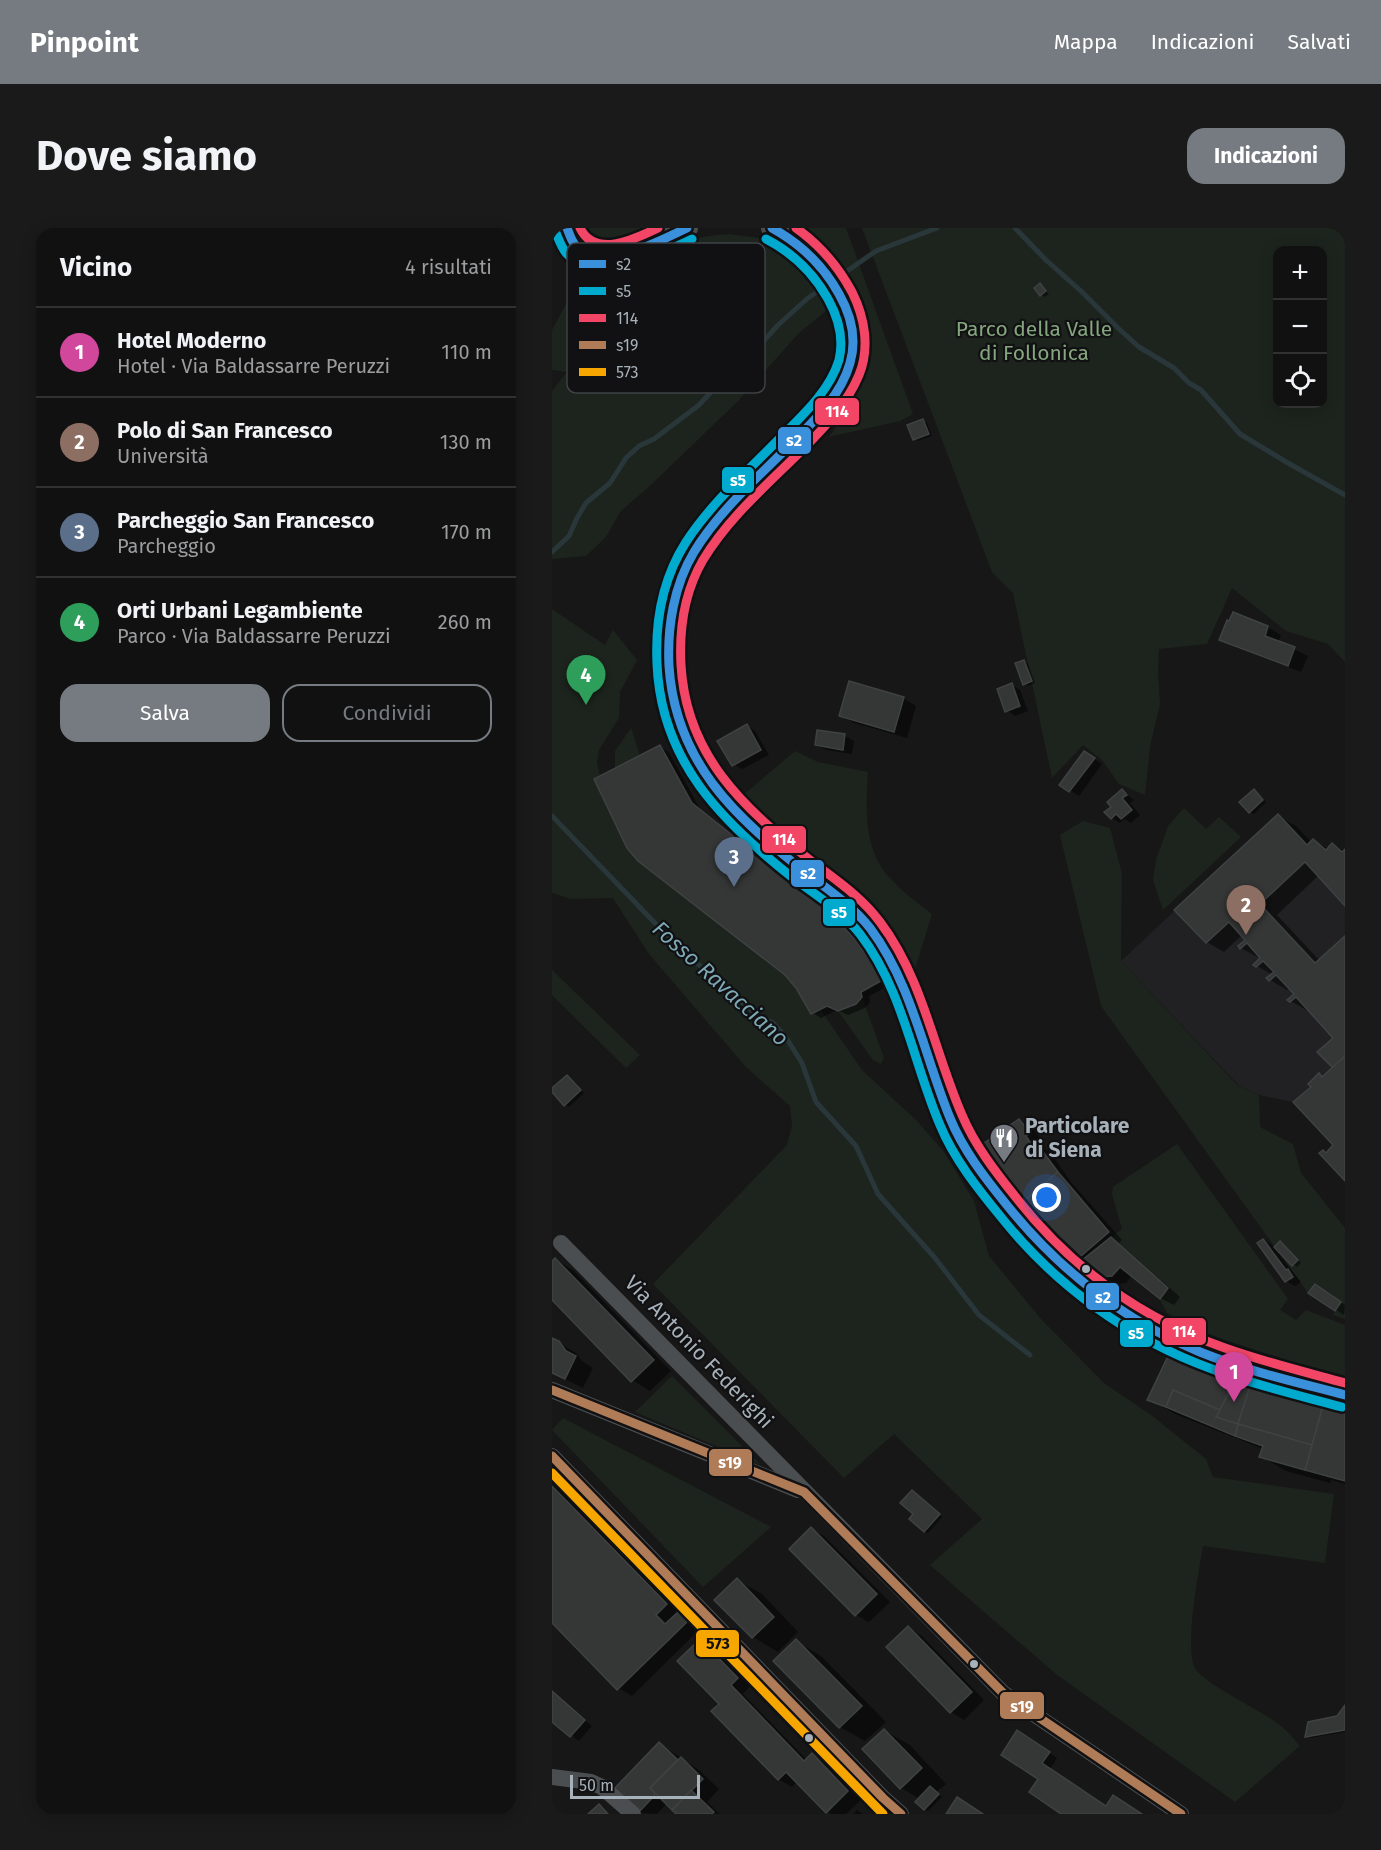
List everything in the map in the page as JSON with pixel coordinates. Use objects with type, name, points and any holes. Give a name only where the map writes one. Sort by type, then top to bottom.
[{"type":"street","points":[[567,228],[573,243]]},
{"type":"street","points":[[652,243],[687,228]]},
{"type":"street","points":[[772,228],[796,242],[820,266],[844,302],[852,330],[853,346],[848,370],[840,385],[810,425],[719,519],[698,546],[680,582],[671,611],[669,668],[673,702],[684,738],[699,766],[734,812],[767,842],[847,904],[876,935],[900,981],[956,1131],[1008,1207],[1055,1259],[1082,1283],[1116,1308],[1170,1340],[1226,1362],[1345,1395]]},
{"type":"street","name":"Via Antonio Federighi","points":[[561,1243],[1003,1693],[1181,1814]]},
{"type":"street","points":[[552,1390],[804,1492]]},
{"type":"street","points":[[552,1456],[901,1814]]},
{"type":"street","points":[[552,1778],[591,1782],[602,1787],[633,1814]]},
{"type":"shaded area","points":[[1278,814],[1307,845],[1313,839],[1345,868],[1345,1056],[1322,1077],[1318,1074],[1308,1084],[1311,1087],[1293,1102],[1259,1095],[1239,1086],[1121,961]]},
{"type":"green space","points":[[588,228],[657,228],[633,236],[616,238],[591,235]]},
{"type":"green space","points":[[806,228],[846,228],[913,414],[900,421],[829,437],[849,409],[867,345],[860,304],[837,258]]},
{"type":"green space","name":"Parco della Valle di Follonica","points":[[862,228],[1345,228],[1345,662],[1328,644],[1286,631],[1232,588],[1207,644],[1159,649],[1160,704],[1150,747],[1145,795],[1119,784],[1102,760],[1083,745],[1052,778],[1013,593],[992,572]]},
{"type":"green space","points":[[729,234],[759,238],[773,244],[809,270],[832,306],[799,333],[765,371],[765,243],[684,243]]},
{"type":"green space","points":[[567,302],[567,372],[552,370],[552,330]]},
{"type":"green space","points":[[567,372],[567,393],[745,393],[620,512],[606,537],[586,556],[552,559],[552,391]]},
{"type":"green space","points":[[552,609],[605,645],[613,630],[637,660],[620,692],[619,718],[599,750],[597,763],[600,776],[594,780],[627,848],[638,861],[785,975],[796,988],[811,1014],[820,1009],[862,1070],[916,1120],[944,1152],[974,1201],[989,1256],[1041,1319],[1104,1383],[1151,1415],[1206,1459],[1213,1477],[1334,1494],[1325,1563],[1203,1546],[1191,1629],[1192,1660],[1196,1670],[1211,1683],[1280,1725],[1300,1746],[1235,1802],[1056,1674],[930,1565],[982,1519],[894,1434],[844,1478],[653,1284],[787,1145],[792,1126],[790,1106],[746,1067],[649,954],[613,898],[571,899],[552,893]]},
{"type":"green space","points":[[631,728],[640,756],[615,768],[615,751]]},
{"type":"green space","points":[[795,751],[818,762],[868,772],[868,828],[875,855],[881,867],[895,883],[932,914],[915,969],[877,916],[861,898],[761,817],[741,797]]},
{"type":"green space","points":[[1184,808],[1206,829],[1219,817],[1241,837],[1163,910],[1153,880],[1156,860],[1168,826]]},
{"type":"green space","points":[[1083,821],[1110,828],[1122,874],[1121,961],[1238,1086],[1259,1095],[1260,1127],[1293,1144],[1301,1173],[1345,1228],[1345,1319],[1333,1315],[1341,1301],[1315,1284],[1308,1293],[1101,1006],[1060,835]]},
{"type":"green space","points":[[552,970],[640,1055],[626,1068],[552,995]]},
{"type":"green space","points":[[862,997],[884,1058],[881,1064],[873,1060],[838,1011],[856,1004]]},
{"type":"green space","points":[[1177,1144],[1288,1299],[1280,1310],[1296,1320],[1306,1310],[1345,1325],[1345,1376],[1219,1338],[1167,1313],[1160,1299],[1168,1288],[1111,1237],[1122,1229],[1112,1194],[1113,1187]]},
{"type":"green space","points":[[672,1376],[761,1465],[635,1412]]},
{"type":"green space","points":[[563,1418],[771,1527],[703,1587],[552,1430]]},
{"type":"building","points":[[1040,283],[1046,291],[1040,296],[1034,288]]},
{"type":"building","points":[[923,419],[929,434],[913,440],[907,425]]},
{"type":"building","points":[[1233,612],[1268,626],[1265,636],[1295,647],[1288,666],[1219,640]]},
{"type":"building","points":[[1024,660],[1032,681],[1023,685],[1015,663]]},
{"type":"building","points":[[849,681],[904,697],[894,732],[839,716]]},
{"type":"building","points":[[1012,683],[1020,706],[1005,712],[997,689]]},
{"type":"building","points":[[747,724],[761,750],[732,766],[717,741]]},
{"type":"building","points":[[817,730],[845,734],[843,750],[815,745]]},
{"type":"building","points":[[660,745],[692,803],[830,913],[855,939],[881,981],[861,992],[862,997],[856,1004],[838,1011],[827,1006],[811,1014],[796,988],[785,975],[638,861],[627,848],[594,779]]},
{"type":"building","points":[[1084,751],[1095,758],[1069,792],[1059,785]]},
{"type":"building","points":[[1122,789],[1127,795],[1122,798],[1132,810],[1121,819],[1116,814],[1111,819],[1104,812],[1111,807],[1107,802]]},
{"type":"building","points":[[1254,789],[1263,800],[1249,813],[1239,802]]},
{"type":"building","points":[[1278,814],[1307,845],[1313,839],[1326,850],[1332,843],[1342,852],[1345,849],[1345,906],[1305,862],[1260,904],[1315,963],[1345,936],[1345,1056],[1333,1068],[1317,1052],[1333,1038],[1296,997],[1290,1002],[1287,1000],[1294,994],[1276,975],[1269,981],[1266,978],[1274,972],[1263,961],[1256,967],[1253,965],[1260,958],[1247,943],[1240,949],[1238,946],[1245,940],[1229,922],[1206,943],[1174,910]]},
{"type":"building","points":[[1345,1056],[1345,1181],[1319,1153],[1323,1150],[1326,1153],[1333,1145],[1293,1102],[1311,1087],[1308,1084],[1319,1073],[1322,1077]]},
{"type":"building","points":[[567,1075],[581,1090],[564,1106],[552,1092],[552,1088]]},
{"type":"building","points":[[1019,1119],[1030,1133],[1026,1136],[1032,1145],[1036,1142],[1058,1172],[1023,1202],[980,1146]]},
{"type":"building","points":[[1058,1172],[1109,1232],[1074,1262],[1023,1202]]},
{"type":"building","points":[[1111,1237],[1168,1288],[1160,1299],[1120,1267],[1112,1276],[1100,1277],[1081,1261]]},
{"type":"building","points":[[1263,1239],[1293,1277],[1285,1282],[1257,1243]]},
{"type":"building","points":[[1280,1241],[1298,1260],[1292,1266],[1274,1247]]},
{"type":"building","points":[[555,1258],[654,1360],[631,1382],[552,1300],[552,1261]]},
{"type":"building","points":[[1315,1284],[1341,1302],[1335,1311],[1308,1293]]},
{"type":"building","points":[[552,1338],[559,1341],[566,1351],[576,1356],[565,1379],[552,1373]]},
{"type":"building","points":[[1169,1354],[1236,1379],[1220,1410],[1173,1390],[1166,1407],[1147,1400]]},
{"type":"building","points":[[1235,1381],[1251,1385],[1238,1424],[1216,1417]]},
{"type":"building","points":[[1251,1383],[1324,1402],[1312,1445],[1238,1424]]},
{"type":"building","points":[[1173,1390],[1220,1410],[1216,1417],[1238,1424],[1235,1436],[1166,1407]]},
{"type":"building","points":[[1324,1402],[1345,1408],[1345,1481],[1305,1470]]},
{"type":"building","points":[[1238,1424],[1312,1445],[1305,1470],[1259,1457],[1263,1446],[1235,1436]]},
{"type":"building","points":[[552,1486],[667,1604],[656,1615],[665,1624],[678,1612],[687,1622],[617,1690],[552,1623]]},
{"type":"building","points":[[912,1490],[940,1514],[924,1532],[909,1519],[913,1514],[900,1503]]},
{"type":"building","points":[[811,1527],[877,1594],[855,1616],[789,1549]]},
{"type":"building","points":[[737,1578],[774,1617],[752,1638],[714,1600]]},
{"type":"building","points":[[908,1626],[972,1692],[950,1713],[886,1647]]},
{"type":"building","points":[[700,1639],[738,1678],[731,1685],[804,1761],[812,1753],[848,1791],[826,1813],[786,1772],[778,1780],[711,1711],[719,1704],[677,1661]]},
{"type":"building","points":[[796,1639],[862,1706],[839,1728],[773,1661]]},
{"type":"building","points":[[552,1691],[585,1720],[570,1737],[552,1722]]},
{"type":"building","points":[[1345,1705],[1345,1730],[1305,1737],[1308,1722],[1337,1716]]},
{"type":"building","points":[[884,1729],[922,1768],[900,1789],[862,1749]]},
{"type":"building","points":[[1017,1730],[1050,1752],[1042,1763],[1106,1806],[1113,1795],[1142,1814],[1061,1814],[1029,1792],[1038,1779],[1001,1755]]},
{"type":"building","points":[[659,1742],[678,1760],[650,1788],[656,1794],[637,1814],[613,1790]]},
{"type":"building","points":[[681,1757],[703,1779],[672,1810],[650,1788]]},
{"type":"building","points":[[930,1786],[939,1794],[924,1810],[915,1802]]},
{"type":"building","points":[[691,1790],[714,1812],[712,1814],[676,1814],[672,1810]]},
{"type":"building","points":[[957,1797],[983,1814],[946,1814]]},
{"type":"building","points":[[599,1804],[608,1814],[588,1814]]},
{"type":"waterway","points":[[837,278],[876,251],[937,228]]},
{"type":"waterway","points":[[1015,228],[1139,347],[1174,368],[1189,383],[1201,390],[1240,434],[1345,495]]},
{"type":"waterway","points":[[765,339],[808,298],[827,285]]},
{"type":"waterway","points":[[552,552],[569,536],[586,503],[610,483],[626,458],[639,446],[654,439],[699,405],[710,393]]},
{"type":"waterway","name":"Fosso Ravacciano","points":[[552,816],[678,947],[756,1014],[773,1023],[785,1036],[802,1063],[816,1102],[856,1146],[878,1194],[935,1258],[979,1315],[1030,1355]]},
{"type":"transit line","name":"s2","points":[[567,228],[574,243]]},
{"type":"transit line","name":"114","points":[[580,228],[595,243]]},
{"type":"transit line","name":"114","points":[[620,243],[658,228]]},
{"type":"transit line","name":"s2","points":[[655,243],[687,228]]},
{"type":"transit line","name":"s2","points":[[772,228],[810,256],[833,283],[850,319],[853,336],[852,354],[846,375],[825,408],[715,523],[694,552],[681,578],[671,621],[669,666],[674,700],[683,730],[696,758],[712,784],[754,829],[778,851],[847,905],[870,928],[897,972],[950,1118],[961,1141],[998,1194],[1047,1250],[1118,1308],[1172,1339],[1236,1365],[1345,1395]]},
{"type":"transit line","name":"114","points":[[796,228],[828,257],[852,292],[863,323],[864,354],[859,375],[842,406],[819,433],[725,529],[703,560],[692,584],[682,624],[681,665],[685,697],[706,753],[722,777],[762,820],[856,896],[880,922],[907,967],[927,1016],[952,1091],[973,1138],[1010,1190],[1061,1248],[1111,1289],[1165,1322],[1194,1336],[1240,1353],[1345,1383]]},
{"type":"transit line","name":"s5","points":[[556,233],[567,254]]},
{"type":"transit line","name":"s5","points":[[684,243],[692,239]]},
{"type":"transit line","name":"s5","points":[[766,239],[785,250],[801,264],[822,289],[832,306],[837,321],[840,336],[839,360],[823,391],[807,410],[707,513],[686,542],[671,570],[659,616],[657,664],[661,699],[670,730],[683,759],[719,811],[742,834],[793,878],[837,911],[860,934],[875,956],[897,1002],[931,1101],[952,1150],[992,1206],[1046,1266],[1096,1308],[1123,1326],[1181,1357],[1276,1390],[1342,1407]]},
{"type":"transit line","name":"s19","points":[[552,1390],[804,1492],[1003,1693],[1181,1814]]},
{"type":"transit line","name":"s19","points":[[552,1456],[901,1814]]},
{"type":"transit line","name":"573","points":[[552,1473],[883,1814]]},
{"type":"place","name":"Orti Urbani Legambiente","points":[[586,705]]},
{"type":"place","name":"Parcheggio San Francesco","points":[[734,887]]},
{"type":"place","name":"Polo di San Francesco","points":[[1246,935]]},
{"type":"place","name":"Particolare di Siena","points":[[1004,1164]]},
{"type":"place","name":"Hotel Moderno","points":[[1234,1402]]}]
